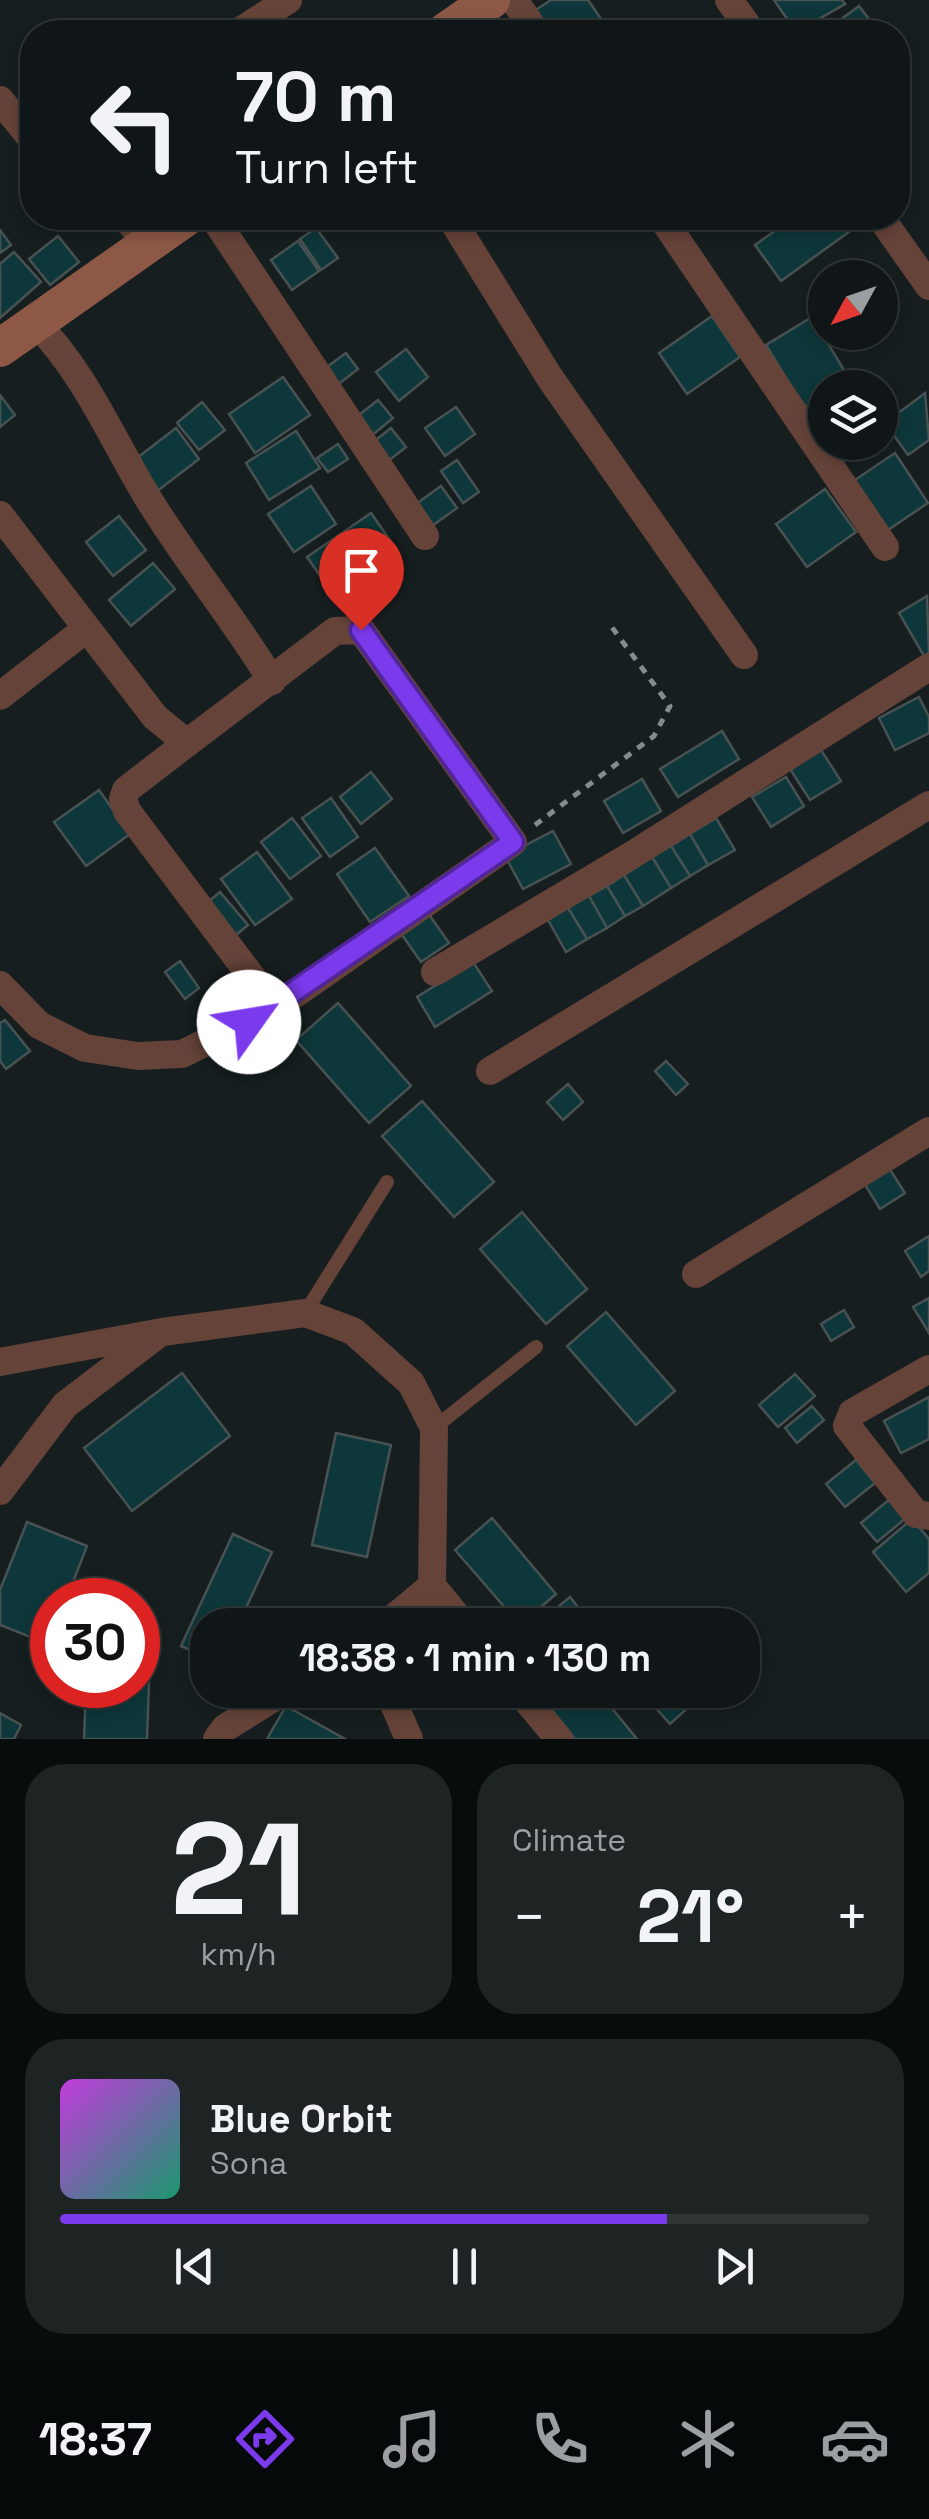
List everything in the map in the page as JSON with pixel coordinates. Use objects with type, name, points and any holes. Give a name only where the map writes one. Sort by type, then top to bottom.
[{"type":"street","points":[[257,20],[288,0]]},
{"type":"street","points":[[462,20],[491,0]]},
{"type":"street","points":[[0,100],[20,124]]},
{"type":"street","points":[[0,348],[36,323],[137,230]]},
{"type":"street","points":[[222,230],[424,536]]},
{"type":"street","points":[[458,230],[550,378],[744,655]]},
{"type":"street","points":[[670,230],[886,547]]},
{"type":"street","points":[[889,230],[929,286]]},
{"type":"street","points":[[36,323],[81,374],[157,512],[232,615],[272,681]]},
{"type":"street","points":[[0,515],[155,716],[187,743]]},
{"type":"street","points":[[0,696],[86,629]]},
{"type":"street","points":[[0,985],[40,1024],[85,1048],[138,1056],[182,1054],[275,1008],[513,842],[361,630],[335,631],[126,790],[122,799],[126,811],[275,1008]]},
{"type":"street","points":[[435,972],[632,855],[929,667]]},
{"type":"street","points":[[490,1071],[929,805]]},
{"type":"street","points":[[696,1274],[929,1132]]},
{"type":"street","points":[[0,1362],[162,1332],[306,1313],[353,1331],[410,1383],[434,1428],[432,1586],[450,1608]]},
{"type":"street","points":[[0,1491],[65,1405],[162,1332]]},
{"type":"street","points":[[929,1369],[852,1414],[847,1426],[916,1514],[929,1516]]},
{"type":"street","points":[[405,1608],[432,1586]]},
{"type":"street","points":[[217,1739],[225,1728],[257,1708]]},
{"type":"street","points":[[395,1708],[408,1739]]},
{"type":"street","points":[[533,1708],[560,1739]]},
{"type":"lane","points":[[306,1313],[387,1182]]},
{"type":"lane","points":[[434,1428],[536,1348]]},
{"type":"path","points":[[513,842],[654,736],[670,706],[608,622]]},
{"type":"building","points":[[551,0],[588,0],[602,20],[536,20],[531,13]]},
{"type":"building","points":[[774,0],[842,0],[845,4],[817,20],[788,20]]},
{"type":"building","points":[[859,6],[870,20],[840,20]]},
{"type":"building","points":[[0,230],[11,245],[0,253]]},
{"type":"building","points":[[317,230],[338,258],[321,270],[300,239]]},
{"type":"building","points":[[776,230],[851,230],[808,260],[781,281],[755,245]]},
{"type":"building","points":[[58,236],[79,262],[50,285],[29,259]]},
{"type":"building","points":[[298,241],[319,271],[292,290],[271,260]]},
{"type":"building","points":[[14,252],[41,282],[0,318],[0,264]]},
{"type":"building","points":[[712,316],[740,357],[687,394],[659,353]]},
{"type":"building","points":[[808,319],[808,350],[832,350],[844,370],[808,370],[808,406],[804,408],[766,345]]},
{"type":"building","points":[[406,349],[428,377],[399,401],[376,372]]},
{"type":"building","points":[[346,353],[358,369],[332,389],[320,372]]},
{"type":"building","points":[[283,377],[310,415],[255,453],[229,414]]},
{"type":"building","points":[[925,393],[929,440],[908,455],[898,441],[898,413]]},
{"type":"building","points":[[0,395],[15,415],[0,427]]},
{"type":"building","points":[[378,400],[393,418],[365,441],[350,422]]},
{"type":"building","points":[[202,402],[225,430],[199,450],[177,423]]},
{"type":"building","points":[[456,407],[475,434],[445,456],[425,428]]},
{"type":"building","points":[[176,428],[199,459],[156,492],[133,461]]},
{"type":"building","points":[[391,428],[406,447],[382,466],[367,447]]},
{"type":"building","points":[[296,431],[320,468],[269,500],[246,463]]},
{"type":"building","points":[[338,444],[348,459],[328,472],[317,458]]},
{"type":"building","points":[[898,458],[928,503],[882,534],[849,484],[885,460]]},
{"type":"building","points":[[457,460],[479,492],[463,503],[441,471]]},
{"type":"building","points":[[311,486],[336,524],[294,552],[268,514]]},
{"type":"building","points":[[441,486],[457,508],[425,531],[409,509]]},
{"type":"building","points":[[825,489],[856,532],[807,567],[776,524]]},
{"type":"building","points":[[371,513],[396,549],[332,593],[307,557]]},
{"type":"building","points":[[119,516],[146,550],[113,576],[86,542]]},
{"type":"building","points":[[153,563],[175,589],[131,626],[109,600]]},
{"type":"building","points":[[927,596],[929,653],[924,656],[899,613]]},
{"type":"building","points":[[919,697],[929,717],[929,733],[895,750],[879,718]]},
{"type":"building","points":[[722,731],[739,759],[678,797],[660,769]]},
{"type":"building","points":[[821,750],[841,781],[810,800],[790,769]]},
{"type":"building","points":[[371,772],[392,799],[361,824],[340,797]]},
{"type":"building","points":[[786,777],[804,806],[771,827],[752,797]]},
{"type":"building","points":[[642,779],[661,811],[623,833],[604,801]]},
{"type":"building","points":[[99,790],[130,834],[86,866],[54,822]]},
{"type":"building","points":[[331,798],[358,837],[330,857],[302,818]]},
{"type":"building","points":[[292,818],[321,856],[290,879],[261,842]]},
{"type":"building","points":[[716,818],[735,850],[708,865],[690,834]]},
{"type":"building","points":[[553,831],[571,864],[523,889],[505,856]]},
{"type":"building","points":[[690,834],[708,865],[690,876],[671,846]]},
{"type":"building","points":[[671,846],[690,876],[671,888],[652,857]]},
{"type":"building","points":[[375,848],[409,896],[370,922],[337,874]]},
{"type":"building","points":[[257,852],[292,899],[255,925],[221,879]]},
{"type":"building","points":[[652,857],[671,888],[643,906],[624,875]]},
{"type":"building","points":[[624,875],[643,906],[625,916],[607,886]]},
{"type":"building","points":[[607,886],[625,916],[607,928],[589,896]]},
{"type":"building","points":[[220,892],[248,925],[230,940],[202,907]]},
{"type":"building","points":[[589,896],[607,928],[587,939],[568,908]]},
{"type":"building","points":[[568,908],[587,939],[566,952],[548,920]]},
{"type":"building","points":[[428,913],[449,943],[421,962],[400,932]]},
{"type":"building","points":[[180,961],[199,988],[185,999],[165,972]]},
{"type":"building","points":[[473,962],[492,991],[435,1027],[417,997]]},
{"type":"building","points":[[338,1003],[411,1086],[369,1123],[296,1040]]},
{"type":"building","points":[[5,1020],[30,1051],[6,1069],[0,1061],[0,1023]]},
{"type":"building","points":[[666,1061],[688,1084],[676,1095],[655,1071]]},
{"type":"building","points":[[568,1084],[583,1102],[563,1120],[547,1102]]},
{"type":"building","points":[[422,1101],[494,1182],[454,1217],[382,1136]]},
{"type":"building","points":[[889,1168],[905,1193],[880,1209],[864,1183]]},
{"type":"building","points":[[522,1212],[587,1289],[546,1324],[480,1249]]},
{"type":"building","points":[[929,1236],[929,1271],[921,1277],[905,1251]]},
{"type":"building","points":[[929,1298],[929,1333],[913,1307]]},
{"type":"building","points":[[844,1310],[854,1327],[831,1341],[821,1324]]},
{"type":"building","points":[[606,1312],[675,1391],[636,1425],[567,1346]]},
{"type":"building","points":[[182,1373],[230,1436],[132,1511],[84,1448]]},
{"type":"building","points":[[795,1374],[815,1396],[778,1427],[759,1405]]},
{"type":"building","points":[[929,1397],[929,1439],[901,1453],[884,1421]]},
{"type":"building","points":[[812,1406],[824,1420],[797,1443],[785,1428]]},
{"type":"building","points":[[336,1433],[391,1445],[367,1557],[312,1545]]},
{"type":"building","points":[[856,1460],[875,1483],[845,1507],[826,1484]]},
{"type":"building","points":[[890,1499],[906,1518],[877,1542],[861,1523]]},
{"type":"building","points":[[492,1518],[556,1594],[540,1608],[505,1608],[455,1550]]},
{"type":"building","points":[[912,1519],[929,1539],[929,1573],[906,1592],[873,1552]]},
{"type":"building","points":[[27,1522],[87,1546],[75,1578],[30,1578],[30,1637],[0,1625],[0,1590]]},
{"type":"building","points":[[233,1534],[272,1552],[246,1608],[199,1608]]},
{"type":"building","points":[[570,1597],[579,1608],[557,1608]]},
{"type":"building","points":[[190,1627],[190,1650],[181,1646]]},
{"type":"building","points":[[85,1708],[148,1708],[147,1739],[84,1739]]},
{"type":"building","points":[[285,1708],[290,1708],[345,1739],[267,1739]]},
{"type":"building","points":[[612,1708],[637,1739],[575,1739],[551,1709]]},
{"type":"building","points":[[656,1708],[688,1708],[670,1724]]},
{"type":"building","points":[[0,1713],[21,1725],[14,1739],[0,1739]]},
{"type":"route","points":[[249,1022],[275,1008],[513,842],[361,630]]}]
